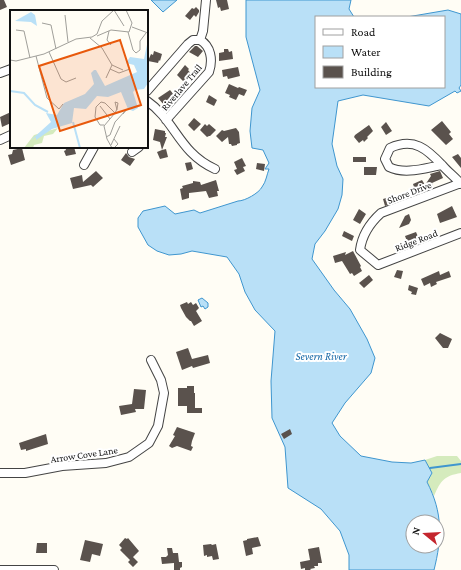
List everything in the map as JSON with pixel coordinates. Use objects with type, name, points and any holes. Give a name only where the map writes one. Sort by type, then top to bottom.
[{"type":"street","points":[[148,90],[188,44],[193,40],[200,40],[204,27],[206,0]]},
{"type":"street","name":"Riverlave Trail","points":[[166,120],[210,72],[211,65],[209,49],[206,44],[200,40]]},
{"type":"street","points":[[0,73],[10,69]]},
{"type":"street","points":[[148,102],[159,110],[191,153],[202,163],[215,169]]},
{"type":"street","points":[[0,140],[10,135]]},
{"type":"street","points":[[442,165],[414,170],[394,170],[388,167],[386,158],[390,148],[400,144],[419,146],[437,158],[442,165],[461,183]]},
{"type":"street","points":[[84,165],[93,148]]},
{"type":"street","name":"Shore Drive","points":[[378,264],[360,250],[361,242],[371,223],[381,213],[461,183]]},
{"type":"street","name":"Ridge Road","points":[[378,264],[461,233]]},
{"type":"street","name":"Arrow Cove Lane","points":[[0,473],[26,473],[62,466],[106,463],[129,457],[149,443],[158,426],[164,393],[161,380],[151,360]]},
{"type":"street","points":[[0,570],[54,570]]},
{"type":"green space","points":[[437,456],[457,456],[461,461],[461,473],[447,477],[441,482],[434,496],[427,482],[432,473],[425,460]]},
{"type":"water","points":[[151,0],[177,0],[163,12]]},
{"type":"water","name":"Severn River","points":[[246,0],[351,0],[349,9],[353,16],[315,16],[315,88],[445,88],[445,16],[413,16],[448,10],[461,14],[461,85],[459,88],[461,91],[457,93],[455,91],[429,106],[363,95],[338,101],[332,144],[337,166],[343,179],[342,195],[338,209],[325,231],[315,244],[312,259],[334,290],[350,309],[367,339],[375,358],[371,373],[345,403],[332,423],[340,436],[361,456],[392,462],[411,463],[425,460],[432,473],[427,482],[436,504],[438,514],[405,514],[405,554],[438,554],[434,570],[349,570],[349,555],[340,531],[321,509],[288,488],[285,447],[272,418],[271,381],[275,331],[255,310],[245,292],[239,274],[227,257],[192,251],[169,255],[157,251],[148,245],[138,227],[138,218],[143,211],[165,206],[175,214],[194,210],[200,213],[244,200],[258,192],[265,180],[269,169],[265,169],[269,163],[263,150],[252,148],[250,131],[252,108],[260,90],[246,37]]},
{"type":"water","points":[[202,298],[208,303],[208,307],[205,309],[203,306],[201,307],[198,300]]},
{"type":"building","points":[[0,0],[4,0],[7,7],[0,10]]},
{"type":"building","points":[[216,0],[227,0],[229,9],[221,11],[220,7],[218,8]]},
{"type":"building","points":[[196,7],[199,12],[196,17],[194,15],[190,20],[185,16],[192,8],[194,9]]},
{"type":"building","points":[[195,46],[203,51],[198,57],[189,52]]},
{"type":"building","points":[[224,49],[228,49],[229,52],[232,51],[233,59],[219,61],[219,53],[224,52]]},
{"type":"building","points":[[154,51],[162,54],[158,63],[148,61],[151,54],[153,55]]},
{"type":"building","points":[[185,65],[192,75],[185,83],[177,75]]},
{"type":"building","points":[[238,67],[240,76],[228,79],[227,76],[223,77],[222,70]]},
{"type":"building","points":[[229,84],[247,90],[244,96],[239,94],[236,100],[229,97],[230,95],[225,93]]},
{"type":"building","points":[[170,90],[175,96],[164,105],[158,98]]},
{"type":"building","points":[[209,95],[217,100],[214,106],[206,102]]},
{"type":"building","points":[[10,112],[10,123],[2,127],[0,117]]},
{"type":"building","points":[[194,118],[201,124],[194,131],[188,125]]},
{"type":"building","points":[[442,121],[451,132],[449,134],[453,139],[446,145],[431,130]]},
{"type":"building","points":[[386,122],[392,131],[386,135],[381,127]]},
{"type":"building","points":[[205,124],[207,126],[209,124],[216,130],[207,137],[200,130]]},
{"type":"building","points":[[369,125],[373,131],[364,142],[363,140],[359,143],[354,137],[355,135]]},
{"type":"building","points":[[236,128],[239,132],[240,143],[237,145],[232,146],[229,144],[228,137],[222,142],[216,136],[222,130],[224,131]]},
{"type":"building","points":[[155,129],[165,131],[166,133],[165,137],[167,137],[162,150],[160,142],[153,140]]},
{"type":"building","points":[[22,148],[25,160],[11,165],[8,155],[12,154],[13,150]]},
{"type":"building","points":[[65,148],[74,148],[76,154],[66,156],[64,151],[66,150]]},
{"type":"building","points":[[166,149],[168,157],[160,159],[157,152]]},
{"type":"building","points":[[126,153],[129,157],[135,159],[130,166],[121,160]]},
{"type":"building","points":[[458,154],[461,158],[461,168],[452,157]]},
{"type":"building","points":[[353,157],[366,157],[366,162],[353,162]]},
{"type":"building","points":[[242,158],[246,166],[243,167],[245,171],[237,175],[234,170],[237,169],[234,162]]},
{"type":"building","points":[[191,162],[193,169],[187,171],[185,163]]},
{"type":"building","points":[[257,163],[265,164],[264,171],[256,169]]},
{"type":"building","points":[[364,167],[377,167],[376,175],[364,175]]},
{"type":"building","points":[[96,171],[103,178],[93,187],[91,185],[73,189],[70,178],[82,175],[83,182]]},
{"type":"building","points":[[440,171],[443,178],[432,183],[433,187],[405,198],[404,194],[415,190],[413,184],[422,180],[425,185],[431,176],[430,174]]},
{"type":"building","points":[[216,180],[219,191],[217,191],[218,196],[209,198],[206,191],[189,193],[189,198],[182,200],[180,189],[183,188],[182,186],[193,183],[193,181],[200,182],[201,185]]},
{"type":"building","points":[[393,196],[395,202],[385,206],[383,199]]},
{"type":"building","points":[[452,206],[457,217],[440,223],[437,214]]},
{"type":"building","points":[[359,209],[366,214],[360,224],[353,220]]},
{"type":"building","points":[[409,214],[411,220],[409,224],[399,228],[405,216]]},
{"type":"building","points":[[344,231],[354,236],[352,241],[342,236]]},
{"type":"building","points":[[416,232],[419,239],[408,244],[405,236]]},
{"type":"building","points":[[353,251],[362,271],[354,276],[352,273],[350,274],[342,261],[335,263],[333,256],[346,252],[345,255]]},
{"type":"building","points":[[397,270],[403,271],[401,279],[394,277]]},
{"type":"building","points":[[439,271],[440,275],[449,271],[451,277],[436,282],[437,284],[431,287],[430,283],[424,286],[421,279]]},
{"type":"building","points":[[369,275],[373,280],[364,288],[359,283]]},
{"type":"building","points":[[409,285],[418,288],[416,295],[411,294],[412,292],[408,290]]},
{"type":"building","points":[[187,302],[188,304],[191,302],[193,305],[196,303],[199,308],[196,311],[202,321],[194,326],[186,317],[180,305]]},
{"type":"building","points":[[440,333],[452,339],[448,348],[443,348],[435,338]]},
{"type":"building","points":[[188,348],[192,359],[208,355],[210,363],[193,368],[192,366],[182,370],[176,352]]},
{"type":"building","points":[[187,386],[194,386],[195,408],[202,408],[202,413],[187,413],[187,406],[178,406],[178,388],[187,388]]},
{"type":"building","points":[[134,389],[146,390],[144,409],[135,409],[136,412],[121,415],[119,406],[132,404]]},
{"type":"building","points":[[177,427],[195,433],[191,451],[177,446],[172,448],[169,446],[175,436],[173,435]]},
{"type":"building","points":[[290,429],[292,434],[284,439],[281,434]]},
{"type":"building","points":[[46,434],[48,444],[26,451],[26,449],[21,450],[19,443]]},
{"type":"building","points":[[258,537],[261,546],[252,548],[253,554],[246,556],[243,541]]},
{"type":"building","points":[[125,538],[128,538],[139,551],[130,560],[120,550],[122,548],[119,545]]},
{"type":"building","points":[[85,540],[103,544],[100,556],[92,554],[90,562],[80,560]]},
{"type":"building","points":[[37,543],[47,543],[47,553],[36,553]]},
{"type":"building","points":[[216,544],[219,559],[213,560],[212,556],[204,556],[203,545]]},
{"type":"building","points":[[319,547],[322,563],[318,563],[318,566],[314,566],[315,568],[310,569],[311,570],[305,570],[305,568],[301,569],[300,562],[310,560],[308,549]]},
{"type":"building","points":[[167,548],[172,548],[173,553],[178,553],[179,562],[182,562],[182,567],[180,570],[174,570],[174,563],[162,564],[161,557],[166,557],[168,555]]},
{"type":"building","points":[[133,557],[138,562],[133,567],[128,562]]},
{"type":"waterway","points":[[430,468],[461,464]]}]
